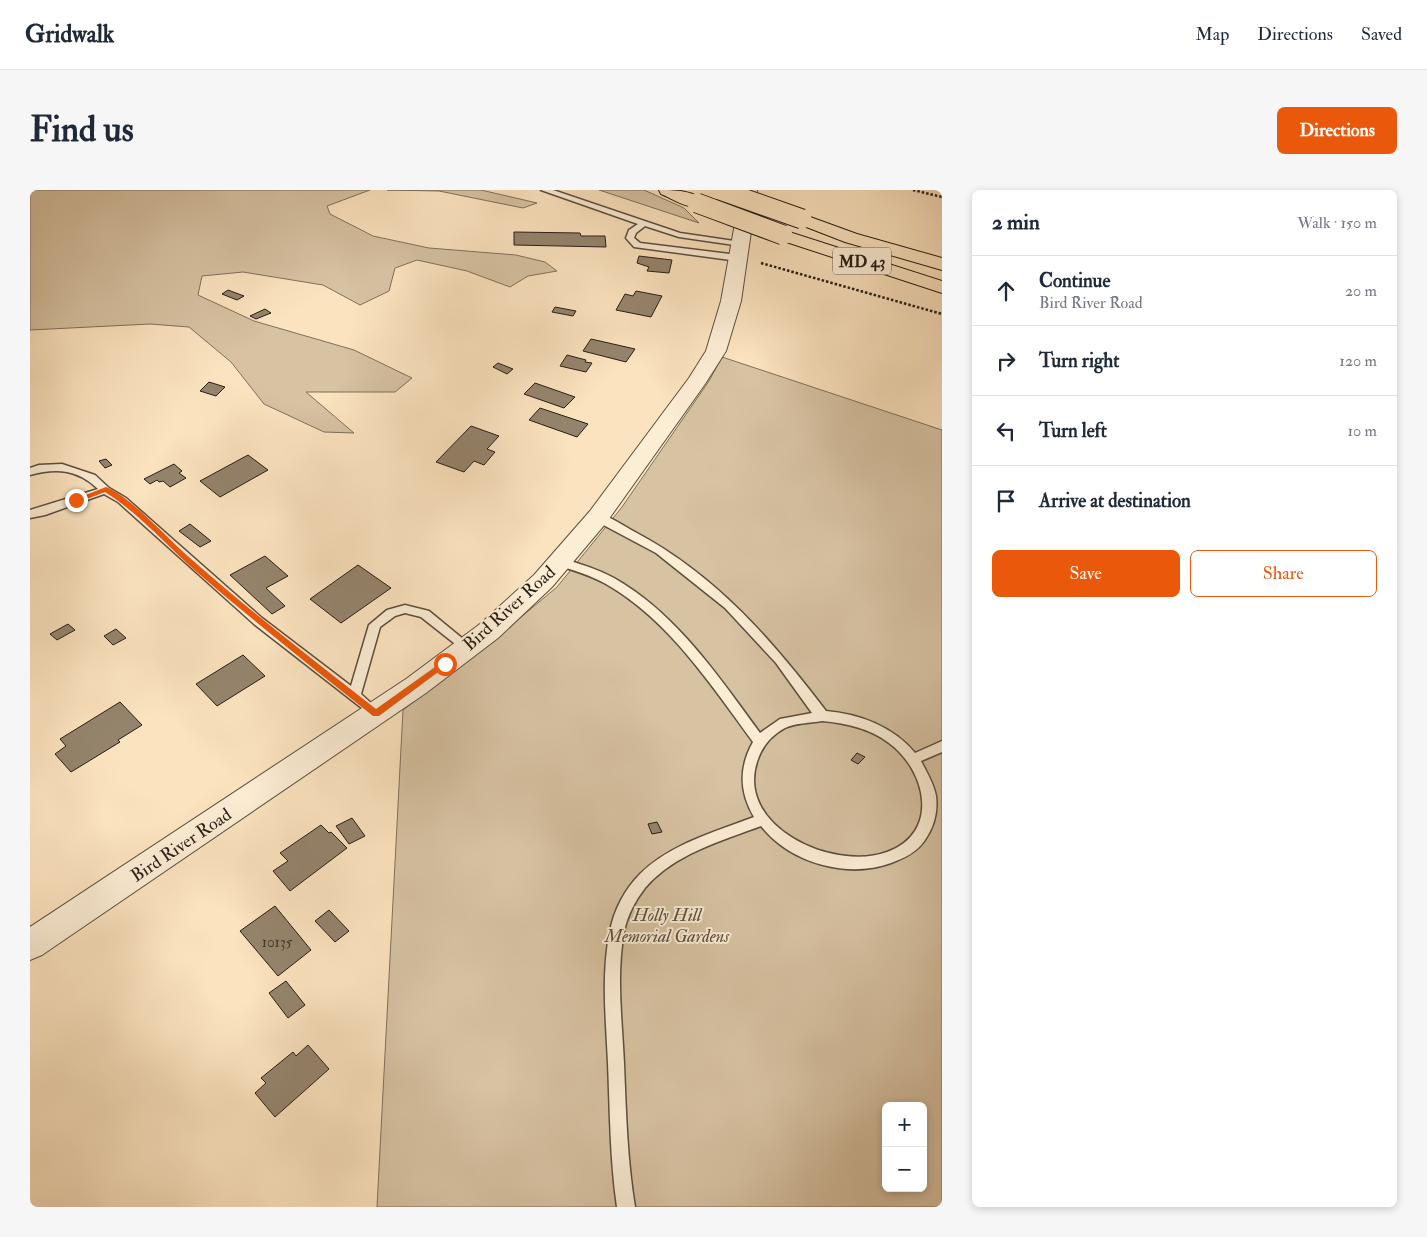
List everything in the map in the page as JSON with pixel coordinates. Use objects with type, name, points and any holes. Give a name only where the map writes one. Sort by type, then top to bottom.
[{"type":"main road","name":"MD 43","points":[[668,190],[783,235],[942,287]]},
{"type":"main road","name":"MD 43","points":[[720,190],[851,238],[942,264]]},
{"type":"street","name":"Bird River Road","points":[[30,945],[376,714],[468,648],[527,597],[598,517],[698,380],[716,351],[726,323],[749,190]]},
{"type":"lane","points":[[545,190],[643,224],[739,251]]},
{"type":"lane","points":[[643,224],[632,232],[630,238],[637,245],[651,248],[739,251]]},
{"type":"lane","points":[[30,472],[39,468],[62,467],[91,477],[106,490],[122,500],[258,621],[376,714]]},
{"type":"lane","points":[[30,514],[106,490]]},
{"type":"lane","points":[[598,517],[660,550],[729,605],[780,660],[822,716]]},
{"type":"lane","points":[[560,562],[607,580],[636,598],[707,671],[760,742]]},
{"type":"lane","points":[[354,696],[375,625],[391,613],[406,609],[425,614],[468,648]]},
{"type":"lane","points":[[822,716],[860,722],[881,732],[900,745],[914,759],[928,782],[932,802],[930,821],[922,837],[909,850],[894,858],[872,864],[847,864],[807,853],[785,840],[763,819],[751,798],[747,779],[748,762],[760,742],[770,731],[785,722],[822,716]]},
{"type":"lane","points":[[914,759],[942,746]]},
{"type":"lane","points":[[626,1207],[620,1173],[613,1004],[617,931],[623,913],[642,883],[662,865],[692,848],[763,819]]},
{"type":"path","points":[[914,190],[942,197]]},
{"type":"path","points":[[739,251],[773,265],[942,314]]},
{"type":"green space","points":[[30,190],[370,190],[327,206],[330,214],[373,236],[429,248],[516,255],[545,262],[557,271],[528,276],[510,287],[467,271],[417,260],[395,268],[389,291],[360,305],[323,285],[243,272],[202,276],[198,295],[254,321],[354,350],[412,378],[395,392],[306,392],[354,433],[324,432],[264,404],[231,362],[189,327],[150,324],[30,330]]},
{"type":"green space","points":[[387,190],[481,190],[537,203],[523,208],[439,191]]},
{"type":"green space","points":[[599,190],[644,190],[684,208],[699,223]]},
{"type":"green space","name":"Holly Hill Memorial Gardens","points":[[722,357],[942,430],[942,1207],[377,1207],[403,710],[478,653],[557,587],[622,507],[709,381]]},
{"type":"building","points":[[514,232],[580,233],[581,236],[605,236],[606,247],[514,245]]},
{"type":"building","points":[[639,256],[672,260],[669,273],[647,271],[649,267],[637,263]]},
{"type":"building","points":[[228,290],[244,296],[237,300],[222,294]]},
{"type":"building","points":[[636,291],[662,296],[651,317],[616,310],[625,294],[633,296]]},
{"type":"building","points":[[555,307],[576,311],[573,316],[552,312]]},
{"type":"building","points":[[265,309],[271,313],[256,319],[250,316]]},
{"type":"building","points":[[591,339],[635,349],[626,362],[583,351]]},
{"type":"building","points":[[567,355],[592,363],[586,372],[560,366]]},
{"type":"building","points":[[498,363],[513,369],[507,374],[493,367]]},
{"type":"building","points":[[209,382],[225,387],[216,396],[200,391]]},
{"type":"building","points":[[535,383],[575,397],[564,408],[524,394]]},
{"type":"building","points":[[540,408],[588,424],[577,437],[529,420]]},
{"type":"building","points":[[471,426],[499,436],[487,449],[495,452],[484,465],[474,461],[464,472],[436,462]]},
{"type":"building","points":[[248,455],[268,470],[220,497],[200,481]]},
{"type":"building","points":[[106,459],[112,465],[105,468],[99,461]]},
{"type":"building","points":[[174,464],[182,471],[179,473],[186,478],[170,487],[163,481],[159,482],[157,480],[150,484],[144,479]]},
{"type":"building","points":[[190,524],[211,541],[200,547],[179,531]]},
{"type":"building","points":[[265,556],[288,576],[266,588],[285,606],[272,614],[230,575]]},
{"type":"building","points":[[358,565],[391,588],[341,623],[310,599]]},
{"type":"building","points":[[68,624],[75,630],[57,640],[50,634]]},
{"type":"building","points":[[116,629],[126,638],[113,645],[104,636]]},
{"type":"building","points":[[243,655],[265,676],[217,706],[196,684]]},
{"type":"building","points":[[120,702],[142,725],[118,740],[120,742],[71,772],[55,754],[66,746],[60,739]]},
{"type":"building","points":[[857,753],[865,757],[858,764],[851,760]]},
{"type":"building","points":[[352,818],[365,836],[349,844],[336,826]]},
{"type":"building","points":[[657,822],[662,832],[652,834],[648,824]]},
{"type":"building","points":[[321,825],[347,848],[290,891],[273,871],[288,861],[280,853]]},
{"type":"building","points":[[275,906],[311,950],[278,976],[240,931]]},
{"type":"building","points":[[329,910],[349,931],[335,942],[315,921]]},
{"type":"building","points":[[286,981],[305,1005],[288,1018],[269,993]]},
{"type":"building","points":[[308,1045],[329,1069],[275,1117],[255,1093],[266,1083],[261,1078],[293,1052],[296,1056]]},
{"type":"route","points":[[76,500],[106,490],[122,500],[258,621],[376,714],[445,664]]}]
